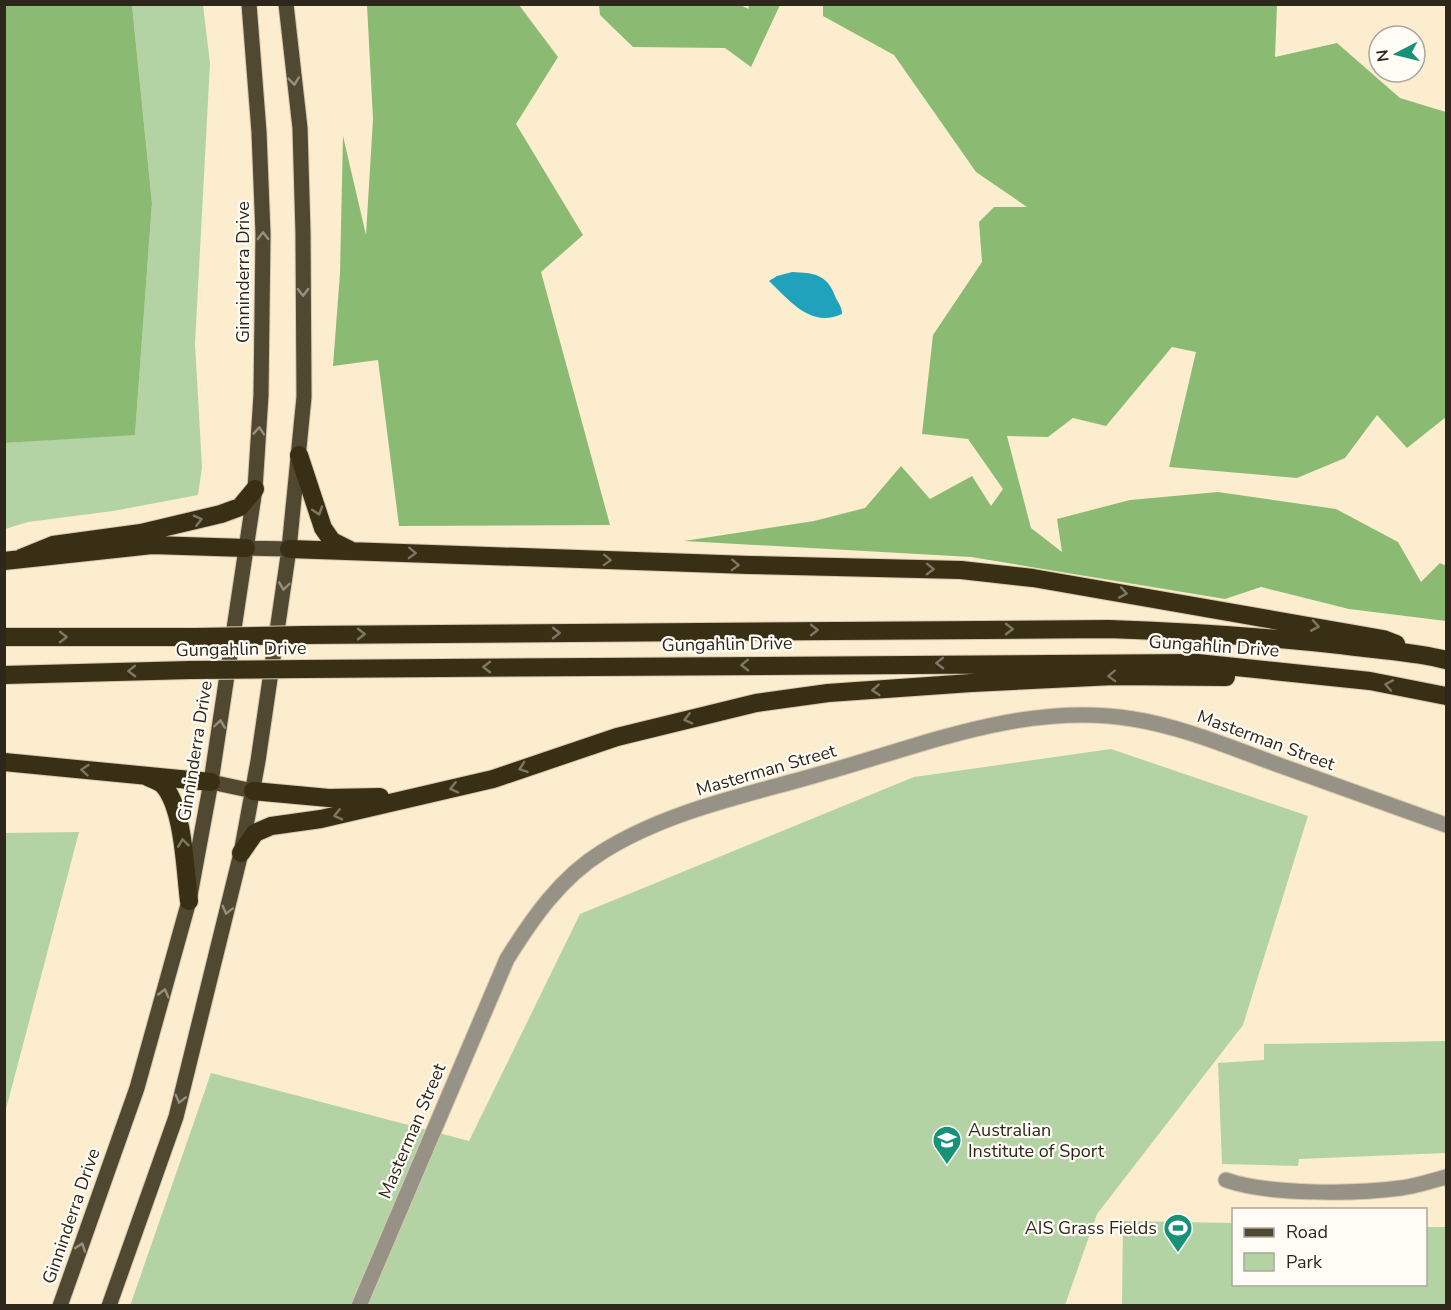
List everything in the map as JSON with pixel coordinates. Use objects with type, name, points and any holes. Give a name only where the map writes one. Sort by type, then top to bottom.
[{"type":"highway","points":[[300,455],[323,528],[332,541],[354,552]]},
{"type":"highway","points":[[13,560],[53,545],[141,532],[221,514],[240,507],[255,489]]},
{"type":"highway","points":[[13,560],[52,558],[152,545],[246,548]]},
{"type":"highway","points":[[289,549],[961,570],[1033,578],[1314,626],[1383,639],[1414,651]]},
{"type":"highway","name":"Gungahlin Drive","points":[[4,638],[1109,629],[1202,633],[1414,651],[1446,660]]},
{"type":"highway","name":"Gungahlin Drive","points":[[4,675],[191,670],[1197,663],[1370,681],[1446,696]]},
{"type":"highway","points":[[241,853],[255,833],[271,826],[321,819],[493,779],[617,737],[756,703],[828,693],[971,683],[1114,676],[1229,677],[1297,674]]},
{"type":"highway","points":[[4,762],[212,782]]},
{"type":"highway","points":[[143,775],[162,784],[171,800],[183,838],[189,901]]},
{"type":"highway","points":[[254,790],[329,798],[415,797]]},
{"type":"main road","name":"Ginninderra Drive","points":[[60,1305],[137,1088],[189,901],[212,782],[255,489],[261,395],[263,234],[259,132],[249,4]]},
{"type":"main road","points":[[109,1305],[176,1117],[241,853],[254,790],[289,549],[304,397],[300,128],[286,4]]},
{"type":"main road","points":[[246,548],[289,549]]},
{"type":"main road","points":[[212,782],[254,790]]},
{"type":"street","name":"Masterman Street","points":[[359,1305],[513,949],[531,920],[560,886],[600,852],[653,825],[702,808],[993,724],[1054,716],[1132,718],[1180,729],[1446,825]]},
{"type":"street","points":[[1226,1180],[1239,1184],[1314,1191],[1402,1188],[1446,1177]]},
{"type":"green space","points":[[4,5],[132,5],[152,203],[135,435],[5,443]]},
{"type":"green space","points":[[132,5],[203,5],[210,63],[195,344],[202,467],[198,495],[113,511],[28,522],[5,529],[5,443],[135,434],[152,203]]},
{"type":"green space","points":[[367,5],[519,5],[558,57],[516,124],[583,235],[541,272],[610,525],[399,526],[378,360],[333,366],[340,273],[343,136],[366,235],[373,119]]},
{"type":"green space","points":[[599,5],[740,5],[749,9],[748,5],[780,5],[751,67],[725,48],[633,47],[600,15]]},
{"type":"green space","points":[[823,5],[1277,5],[1275,57],[1337,43],[1367,69],[1367,84],[1384,84],[1400,98],[1446,112],[1446,417],[1407,448],[1377,415],[1345,458],[1297,478],[1169,467],[1196,352],[1172,347],[1106,426],[1073,418],[1048,437],[1007,436],[1031,528],[1062,552],[1057,519],[1130,500],[1218,492],[1336,509],[1398,542],[1421,582],[1440,563],[1446,566],[1446,621],[1349,609],[1261,587],[1225,599],[971,557],[684,541],[814,521],[865,508],[901,466],[930,499],[972,476],[991,506],[1003,489],[968,439],[922,434],[933,335],[982,262],[979,222],[994,207],[1027,207],[976,172],[894,55],[823,16]]},
{"type":"green space","points":[[1111,749],[1308,816],[1243,1025],[1097,1214],[1065,1305],[130,1306],[211,1073],[469,1141],[580,914],[914,777]]},
{"type":"green space","points":[[79,832],[5,1113],[5,833]]},
{"type":"green space","points":[[1446,1041],[1446,1153],[1299,1159],[1298,1166],[1222,1164],[1218,1063],[1264,1060],[1264,1044]]},
{"type":"green space","name":"AIS Grass Fields","points":[[1123,1221],[1232,1223],[1232,1286],[1427,1286],[1427,1227],[1446,1227],[1446,1305],[1122,1305]]},
{"type":"water","points":[[792,272],[813,274],[824,279],[832,289],[842,314],[821,318],[802,311],[769,281]]},
{"type":"place","name":"Australian Institute of Sport","points":[[947,1166]]},
{"type":"place","name":"AIS Grass Fields","points":[[1178,1254]]}]
